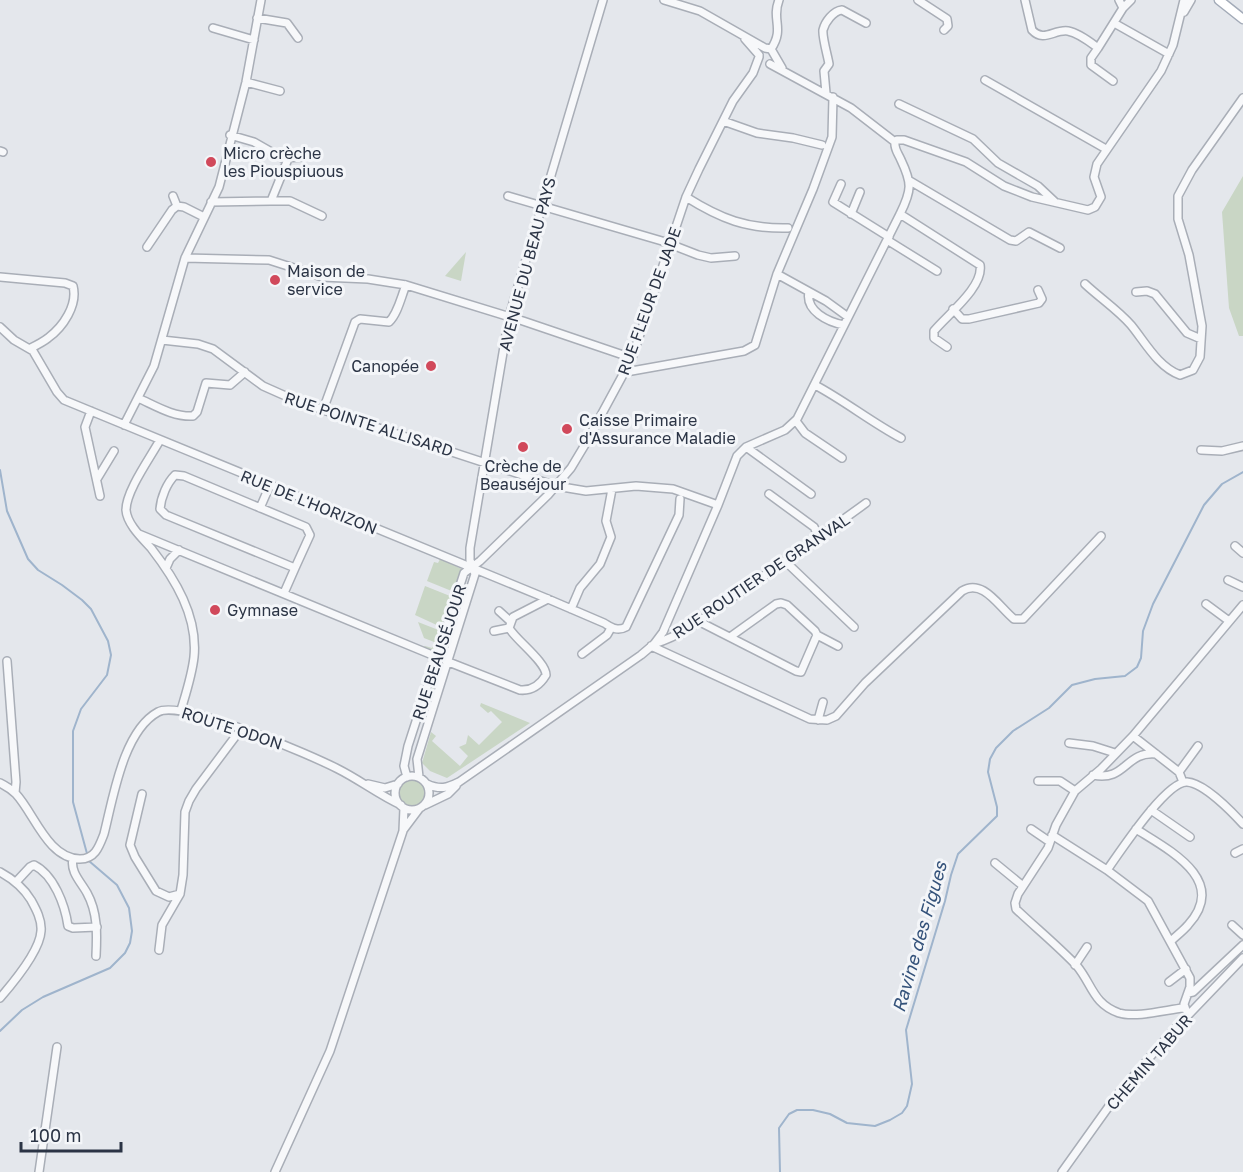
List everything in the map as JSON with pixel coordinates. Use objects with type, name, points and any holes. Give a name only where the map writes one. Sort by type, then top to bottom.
[{"type":"main road","points":[[1219,0],[1243,19]]},
{"type":"street","points":[[124,425],[154,366],[185,258],[219,187],[230,135],[246,82],[261,0]]},
{"type":"street","name":"AVENUE DU BEAU PAYS","points":[[472,568],[470,548],[509,317],[603,0]]},
{"type":"street","points":[[664,0],[700,11],[768,49]]},
{"type":"street","points":[[759,56],[778,37],[776,13],[779,0]]},
{"type":"street","points":[[918,0],[947,19],[948,26],[944,30]]},
{"type":"street","points":[[1025,0],[1034,33],[1045,37],[1069,32],[1098,48]]},
{"type":"street","points":[[1119,0],[1123,9]]},
{"type":"street","points":[[1113,81],[1091,65],[1091,58],[1131,0]]},
{"type":"street","points":[[895,142],[904,140],[959,159],[1013,191],[1078,209],[1088,210],[1095,207],[1101,197],[1094,173],[1097,164],[1152,85],[1169,54],[1184,0]]},
{"type":"street","points":[[1179,22],[1191,0]]},
{"type":"street","points":[[626,372],[750,349],[758,339],[777,274],[813,189],[832,136],[830,95],[824,71],[828,64],[823,31],[831,15],[838,10],[866,23]]},
{"type":"street","points":[[257,18],[287,23],[298,38]]},
{"type":"street","points":[[1114,23],[1169,54]]},
{"type":"street","points":[[213,28],[254,40]]},
{"type":"street","points":[[739,33],[759,56],[859,113],[895,142],[910,181],[909,194],[900,214],[796,421],[785,430],[746,447]]},
{"type":"street","points":[[768,49],[770,62]]},
{"type":"street","name":"RUE FLEUR DE JADE","points":[[472,568],[556,486],[586,443],[626,372],[686,197],[733,101],[753,73],[759,56]]},
{"type":"street","name":"RUE FLEUR DE JADE","points":[[753,73],[770,62]]},
{"type":"street","points":[[985,80],[1106,149]]},
{"type":"street","points":[[246,82],[280,91]]},
{"type":"street","points":[[1085,284],[1131,325],[1143,343],[1175,373],[1185,375],[1196,367],[1200,357],[1202,326],[1189,255],[1178,219],[1178,196],[1192,170],[1243,98]]},
{"type":"street","points":[[899,104],[973,139],[998,163],[1033,182],[1055,202]]},
{"type":"street","points":[[723,121],[757,133],[822,145]]},
{"type":"street","points":[[230,135],[254,142],[277,156],[288,159],[303,157]]},
{"type":"street","points":[[271,201],[288,159]]},
{"type":"street","points":[[910,181],[1010,240],[1016,241],[1029,232],[1060,248]]},
{"type":"street","points":[[841,184],[832,200],[937,272]]},
{"type":"street","points":[[851,214],[860,192]]},
{"type":"street","points":[[173,196],[177,206]]},
{"type":"street","points":[[508,196],[541,204],[711,258],[735,256]]},
{"type":"street","points":[[686,197],[733,222],[761,227],[788,228]]},
{"type":"street","points":[[211,202],[290,201],[321,216]]},
{"type":"street","points":[[147,247],[177,206],[204,217]]},
{"type":"street","points":[[900,214],[980,265],[981,272],[977,284],[953,309],[933,335],[947,347]]},
{"type":"street","points":[[185,258],[269,260],[317,276],[368,279],[406,285],[632,358]]},
{"type":"street","points":[[777,274],[809,292],[846,321]]},
{"type":"street","points":[[0,278],[64,283],[73,286],[72,307],[66,318],[47,339],[31,348]]},
{"type":"street","points":[[323,410],[356,321],[389,322],[406,285]]},
{"type":"street","points":[[953,309],[962,319],[969,319],[1039,303],[1042,298],[1038,290]]},
{"type":"street","points":[[809,292],[807,300],[809,306],[829,321],[846,321]]},
{"type":"street","points":[[1136,292],[1155,294],[1187,333],[1201,339]]},
{"type":"street","name":"RUE DE L'HORIZON","points":[[0,327],[14,340],[31,348],[60,397],[548,599],[611,628]]},
{"type":"street","name":"RUE POINTE ALLISARD","points":[[162,340],[206,346],[220,353],[271,391],[556,486],[586,491],[636,486],[680,490],[718,505]]},
{"type":"street","points":[[138,398],[179,416],[193,416],[197,412],[206,384],[211,382],[230,385],[245,372]]},
{"type":"street","points":[[815,385],[901,438]]},
{"type":"street","points":[[91,411],[85,427],[100,496]]},
{"type":"street","points":[[796,421],[806,433],[842,458]]},
{"type":"street","points":[[160,440],[127,503],[126,513],[166,568],[183,599],[190,619],[194,654],[181,711]]},
{"type":"street","points":[[1201,450],[1222,452],[1243,446]]},
{"type":"street","points":[[746,447],[811,494]]},
{"type":"street","name":"RUE ROUTIER DE GRANVAL","points":[[653,645],[663,632],[718,505],[734,462],[746,447]]},
{"type":"street","points":[[97,479],[114,451]]},
{"type":"street","points":[[284,593],[308,539],[308,530],[302,524],[175,475],[160,504],[163,512],[171,518],[295,568]]},
{"type":"street","points":[[260,508],[270,485]]},
{"type":"street","points":[[571,609],[580,588],[598,567],[611,537],[606,521],[612,489]]},
{"type":"street","points":[[769,494],[814,527],[819,537]]},
{"type":"street","points":[[582,654],[608,635],[611,628],[626,627],[679,515],[681,500]]},
{"type":"street","name":"RUE ROUTIER DE GRANVAL","points":[[422,807],[448,794],[459,782],[653,645],[674,638],[786,562],[866,503]]},
{"type":"street","points":[[140,534],[437,657]]},
{"type":"street","points":[[653,645],[810,719],[827,720],[836,716],[865,683],[962,591],[971,587],[980,588],[1014,619],[1023,619],[1101,536]]},
{"type":"street","points":[[1235,546],[1243,553]]},
{"type":"street","points":[[166,568],[170,559],[179,550]]},
{"type":"street","points":[[786,562],[854,627]]},
{"type":"street","name":"RUE BEAUSÉJOUR","points":[[407,777],[404,766],[408,746],[462,578],[464,573],[472,568],[475,574],[417,759],[419,777]]},
{"type":"street","points":[[1228,580],[1243,587]]},
{"type":"street","points":[[494,631],[509,624],[518,614],[548,599]]},
{"type":"street","points":[[730,637],[776,604],[781,603],[815,631],[816,635],[838,646]]},
{"type":"street","points":[[1206,604],[1229,621]]},
{"type":"street","points":[[1031,829],[1051,839],[1107,870],[1148,901],[1191,978],[1187,1011],[1131,1014],[1120,1013],[1108,1007],[1093,993],[1087,978],[1075,965],[1016,909],[1016,898],[1051,839],[1075,791],[1101,769],[1133,736],[1243,605]]},
{"type":"street","points":[[446,661],[520,690],[538,685],[546,675],[545,668],[514,637],[509,624],[499,611]]},
{"type":"street","points":[[698,621],[801,672],[816,635]]},
{"type":"street","points":[[7,661],[15,793]]},
{"type":"street","points":[[818,720],[823,702]]},
{"type":"street","name":"ROUTE ODON","points":[[74,859],[91,856],[100,846],[127,750],[138,732],[157,712],[169,709],[241,729],[322,761],[403,807]]},
{"type":"street","points":[[159,950],[162,925],[180,894],[183,875],[185,812],[189,801],[241,729]]},
{"type":"street","points":[[1133,736],[1179,772],[1183,782]]},
{"type":"street","points":[[1068,743],[1094,746],[1115,753]]},
{"type":"street","points":[[1179,772],[1198,746]]},
{"type":"street","points":[[1092,775],[1105,777],[1116,774],[1136,757],[1145,753],[1156,754]]},
{"type":"street","points":[[422,807],[409,810],[403,807],[396,797],[398,783],[407,777],[419,777],[427,784],[446,789],[459,782]]},
{"type":"street","points":[[1038,781],[1059,781],[1075,791]]},
{"type":"street","points":[[1107,870],[1151,810],[1170,789],[1183,782],[1193,783],[1200,787],[1229,809],[1243,824]]},
{"type":"street","points":[[0,783],[15,793],[36,825],[57,850],[74,859],[73,870],[92,903],[97,927],[96,956]]},
{"type":"street","name":"ROUTE ODON","points":[[363,783],[385,788],[398,783]]},
{"type":"street","points":[[403,831],[429,795],[427,784]]},
{"type":"street","points":[[142,794],[130,838],[132,851],[160,894],[169,897],[180,894]]},
{"type":"street","points":[[275,1172],[330,1051],[403,831],[403,807]]},
{"type":"street","points":[[1151,810],[1190,837]]},
{"type":"street","points":[[1136,829],[1185,861],[1198,880],[1201,902],[1197,913],[1171,941]]},
{"type":"street","points":[[1235,853],[1243,849]]},
{"type":"street","points":[[995,863],[1023,886]]},
{"type":"street","points":[[16,882],[30,867],[34,865],[39,867],[58,894],[68,926],[73,928],[97,927]]},
{"type":"street","points":[[0,872],[16,882],[35,907],[42,933],[33,954],[0,998]]},
{"type":"street","points":[[1232,925],[1243,935]]},
{"type":"street","points":[[1188,993],[1193,992],[1243,945]]},
{"type":"street","points":[[1075,965],[1087,947]]},
{"type":"street","name":"CHEMIN TABUR","points":[[1062,1172],[1117,1095],[1187,1011],[1243,958]]},
{"type":"street","points":[[1168,982],[1186,969]]},
{"type":"street","points":[[39,1172],[57,1047]]},
{"type":"green space","points":[[1243,176],[1243,336],[1239,336],[1229,308],[1222,212]]},
{"type":"green space","points":[[466,252],[461,281],[445,276]]},
{"type":"green space","points":[[440,559],[462,569],[454,592],[427,581],[434,562],[438,563]]},
{"type":"green space","points":[[425,586],[450,596],[453,600],[441,627],[415,615]]},
{"type":"green space","points":[[460,604],[461,607],[430,704],[427,705],[425,702],[457,606]]},
{"type":"green space","points":[[418,622],[441,631],[436,650],[432,652],[422,648],[425,646],[432,648],[434,642],[424,638]]},
{"type":"green space","points":[[481,703],[530,723],[447,778],[430,771],[422,763],[431,732],[436,736],[432,741],[460,766],[468,756],[459,747],[466,744],[468,735],[479,745],[502,722],[491,711],[488,713],[480,706]]},
{"type":"green space","points":[[412,779],[422,783],[426,793],[422,803],[412,807],[402,803],[398,793],[402,783]]},
{"type":"waterway","points":[[0,470],[7,511],[28,559],[38,570],[62,585],[91,609],[108,641],[111,655],[107,675],[81,709],[73,731],[73,802],[89,861],[117,885],[129,908],[132,931],[125,953],[110,968],[43,997],[22,1010],[0,1031]]},
{"type":"waterway","name":"Ravine des Figues","points":[[780,1172],[779,1128],[789,1114],[797,1110],[813,1110],[830,1114],[847,1123],[875,1126],[902,1113],[907,1106],[912,1084],[906,1030],[951,875],[958,854],[997,816],[997,807],[988,772],[990,759],[996,748],[1013,731],[1049,708],[1072,685],[1095,679],[1125,676],[1137,667],[1141,658],[1143,631],[1153,604],[1204,505],[1222,484],[1243,472]]},
{"type":"place","name":"Micro crèche les Piouspiuous","points":[[211,162]]},
{"type":"place","name":"Maison de service","points":[[275,280]]},
{"type":"place","name":"Canopée","points":[[431,366]]},
{"type":"place","name":"Caisse Primaire d'Assurance Maladie","points":[[567,429]]},
{"type":"place","name":"Crèche de Beauséjour","points":[[523,447]]},
{"type":"place","name":"Gymnase","points":[[215,610]]}]
